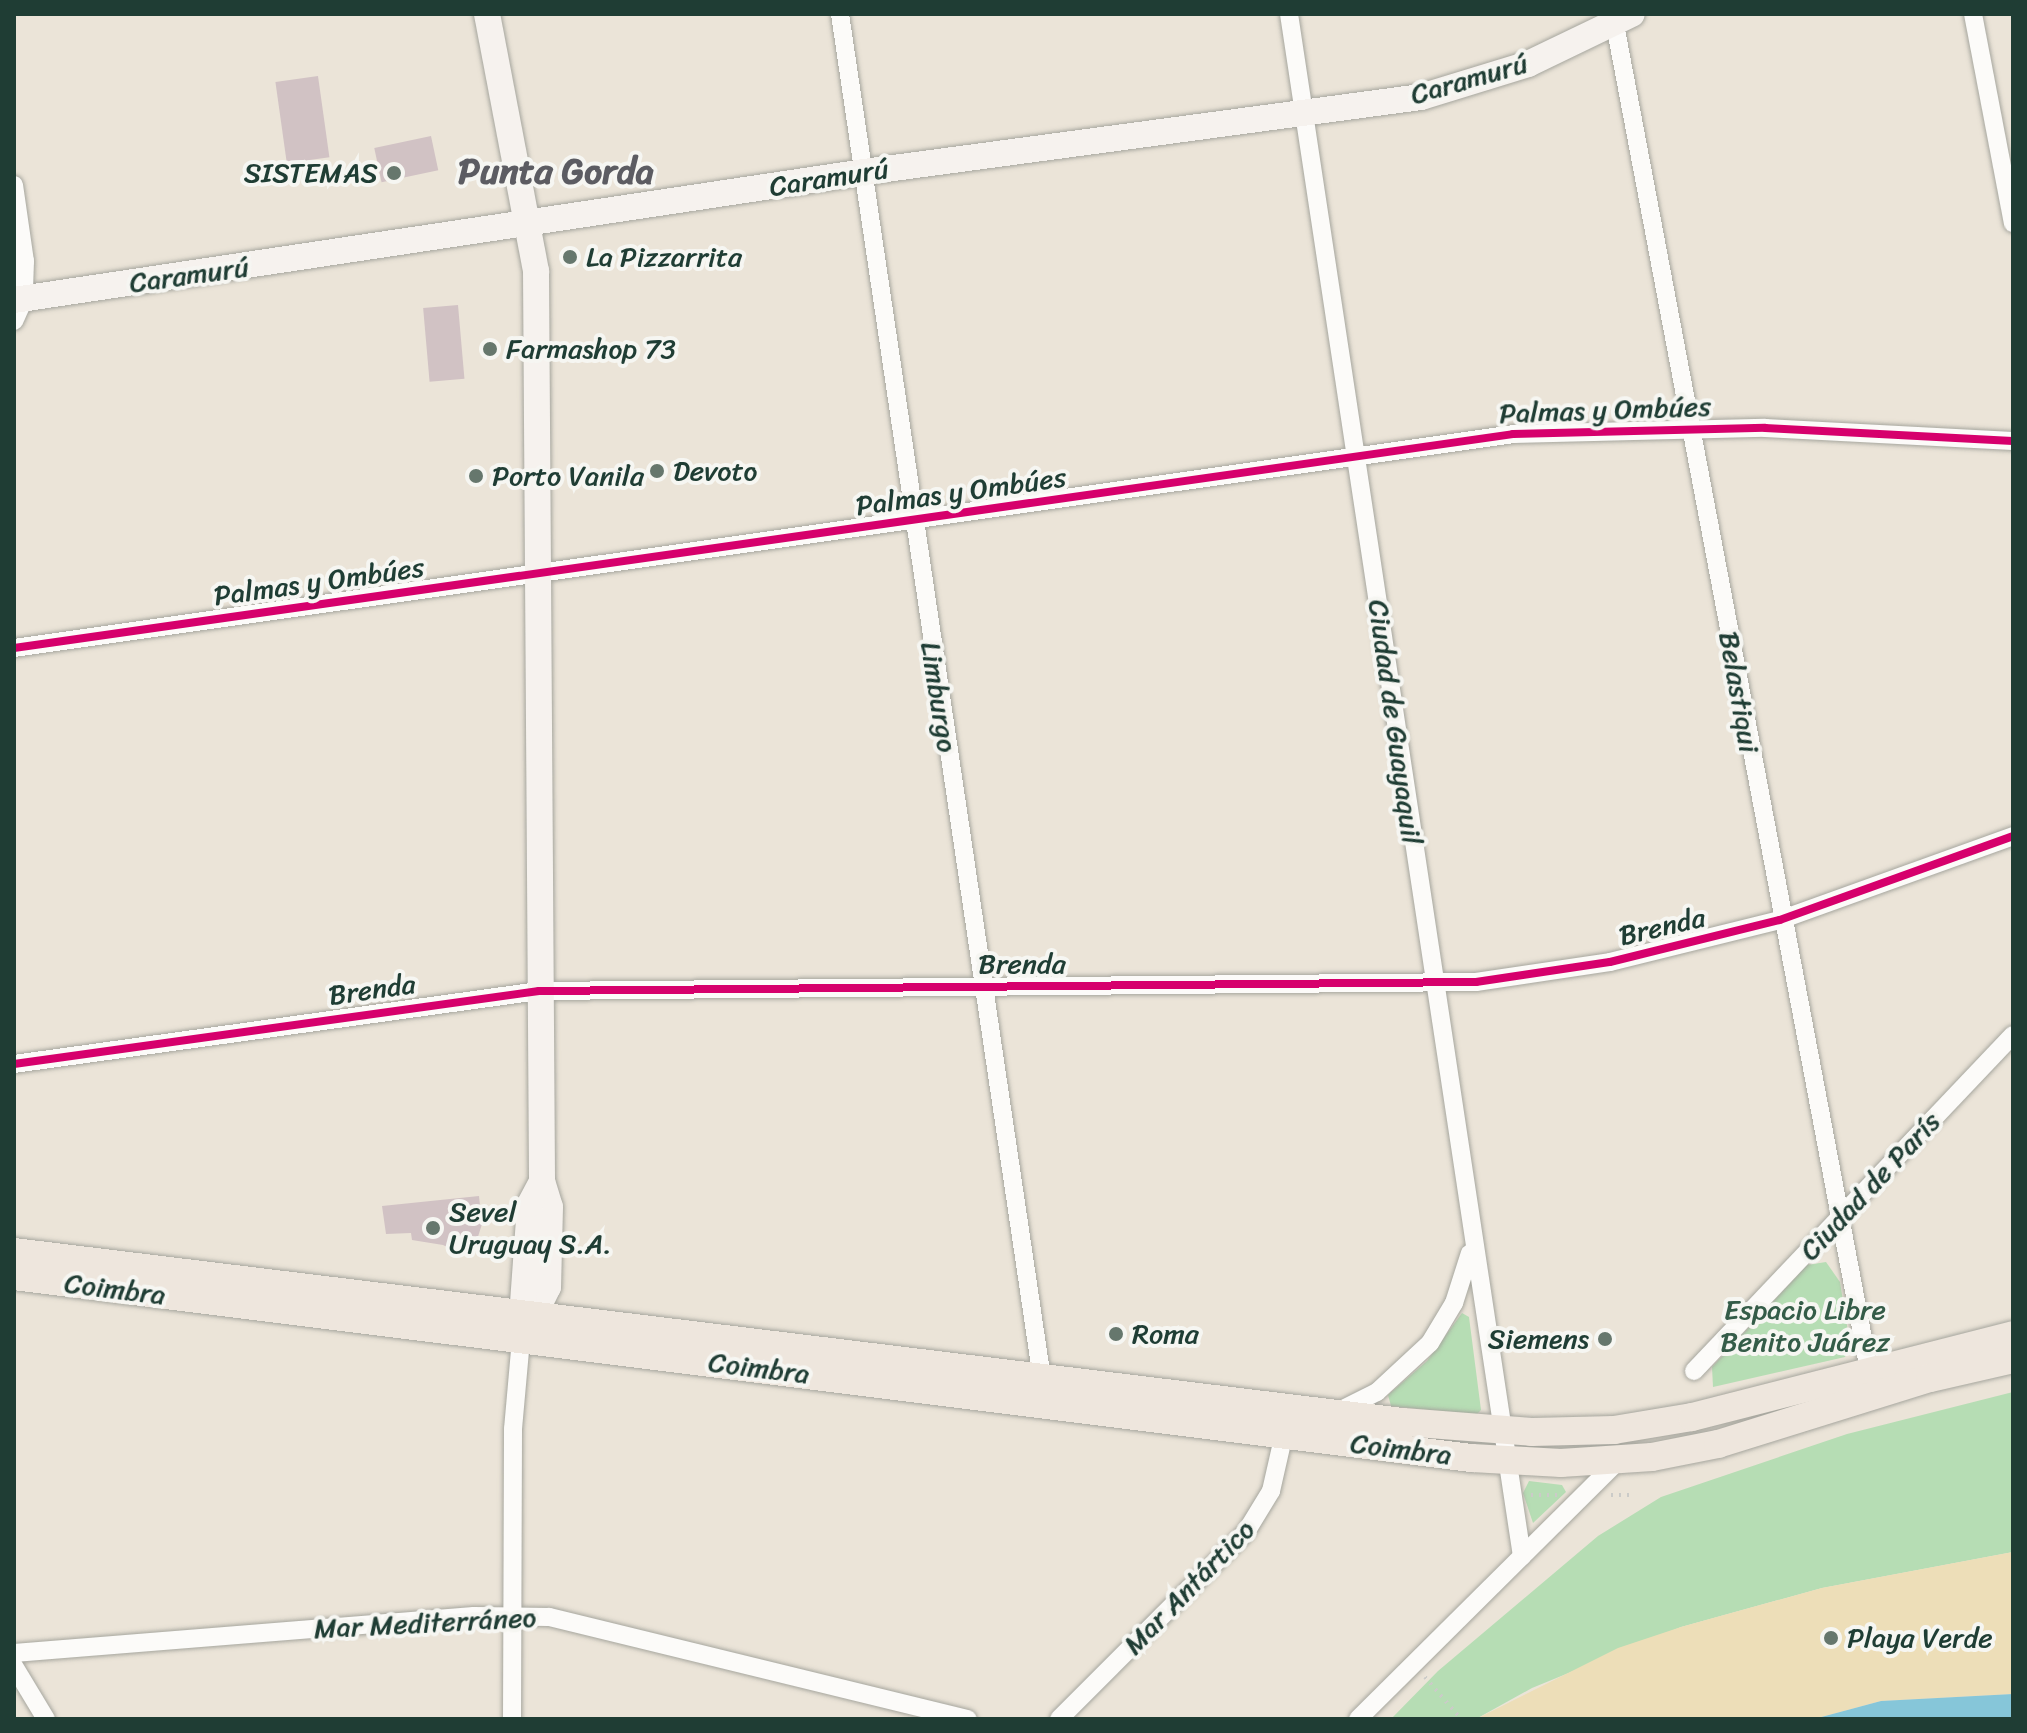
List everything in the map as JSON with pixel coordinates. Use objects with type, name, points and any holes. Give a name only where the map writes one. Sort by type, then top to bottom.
[{"type":"main road","points":[[487,14],[536,271],[539,991],[542,1181],[550,1207],[548,1287],[527,1323]]},
{"type":"main road","name":"Caramurú","points":[[17,307],[864,172],[1304,114],[1467,84],[1528,64],[1620,17]]},
{"type":"main road","name":"Coimbra","points":[[14,1252],[527,1323],[1284,1434],[1503,1460],[1618,1461],[1718,1444],[1930,1378],[2013,1359]]},
{"type":"main road","name":"Coimbra","points":[[14,1276],[527,1323],[1499,1430],[1614,1430],[1692,1417],[2013,1335]]},
{"type":"street","name":"Limburgo","points":[[840,14],[1042,1379]]},
{"type":"street","name":"Ciudad de Guayaquil","points":[[1289,14],[1499,1430]]},
{"type":"street","points":[[1973,14],[2013,223]]},
{"type":"street","name":"Belastiqui","points":[[1620,17],[1780,920],[1869,1370]]},
{"type":"street","points":[[14,185],[25,261],[17,307]]},
{"type":"street","name":"Palmas y Ombúes","points":[[14,648],[539,572],[913,523],[1355,453],[1513,434],[1691,427],[1910,432],[2013,441]]},
{"type":"street","name":"Brenda","points":[[14,1064],[539,991],[1434,984],[1610,962],[1780,920],[2013,836]]},
{"type":"street","name":"Ciudad de París","points":[[1694,1371],[2013,1035]]},
{"type":"street","points":[[1335,1413],[1377,1392],[1430,1343],[1454,1303],[1472,1247]]},
{"type":"street","points":[[512,1719],[513,1414],[527,1323]]},
{"type":"street","points":[[1499,1430],[1522,1556]]},
{"type":"street","name":"Mar Antártico","points":[[1059,1719],[1246,1532],[1271,1491],[1284,1434]]},
{"type":"street","points":[[1358,1719],[1618,1461]]},
{"type":"street","name":"Mar Mediterráneo","points":[[14,1653],[512,1615],[574,1621],[968,1719]]},
{"type":"street","points":[[14,1666],[46,1719]]},
{"type":"path","points":[[1421,1672],[1461,1719]]},
{"type":"green space","name":"Espacio Libre Benito Juárez","points":[[1826,1262],[1840,1282],[1850,1344],[1845,1357],[1713,1387],[1712,1367],[1807,1265]]},
{"type":"green space","points":[[1462,1313],[1469,1317],[1481,1410],[1476,1415],[1391,1406],[1388,1395],[1427,1361]]},
{"type":"green space","points":[[2013,1392],[2013,1552],[1822,1588],[1681,1627],[1532,1688],[1476,1719],[1391,1719],[1438,1671],[1598,1536],[1661,1497],[1847,1434]]},
{"type":"green space","points":[[1529,1481],[1562,1485],[1566,1492],[1533,1523],[1523,1493]]},
{"type":"sand","name":"Playa Verde","points":[[2013,1552],[2013,1694],[1881,1701],[1814,1719],[1476,1719],[1618,1648],[1681,1627],[1822,1588]]},
{"type":"water","points":[[2013,1694],[2013,1719],[1814,1719],[1881,1701]]},
{"type":"building","points":[[318,76],[329,157],[287,163],[275,82]]},
{"type":"building","points":[[431,136],[438,170],[382,182],[374,148]]},
{"type":"building","points":[[458,305],[464,379],[430,382],[423,308]]},
{"type":"building","name":"Sevel Uruguay S.A.","points":[[479,1196],[482,1224],[476,1243],[470,1240],[462,1254],[443,1245],[412,1240],[411,1233],[386,1234],[382,1206]]},
{"type":"cycle path","points":[[14,648],[1513,434],[1765,428],[2013,441]]},
{"type":"cycle path","points":[[14,1064],[539,991],[1476,982],[1610,962],[1780,920],[2013,836]]},
{"type":"place","name":"SISTEMAS","points":[[394,173]]},
{"type":"place","name":"La Pizzarrita","points":[[570,257]]},
{"type":"place","name":"Farmashop 73","points":[[490,349]]},
{"type":"place","name":"Devoto","points":[[657,471]]},
{"type":"place","name":"Porto Vanila","points":[[476,476]]},
{"type":"place","name":"Sevel Uruguay S.A.","points":[[433,1228]]},
{"type":"place","name":"Roma","points":[[1116,1334]]},
{"type":"place","name":"Siemens","points":[[1605,1339]]},
{"type":"place","name":"Playa Verde","points":[[1831,1638]]},
{"type":"district","name":"Punta Gorda","points":[[556,172]]}]
